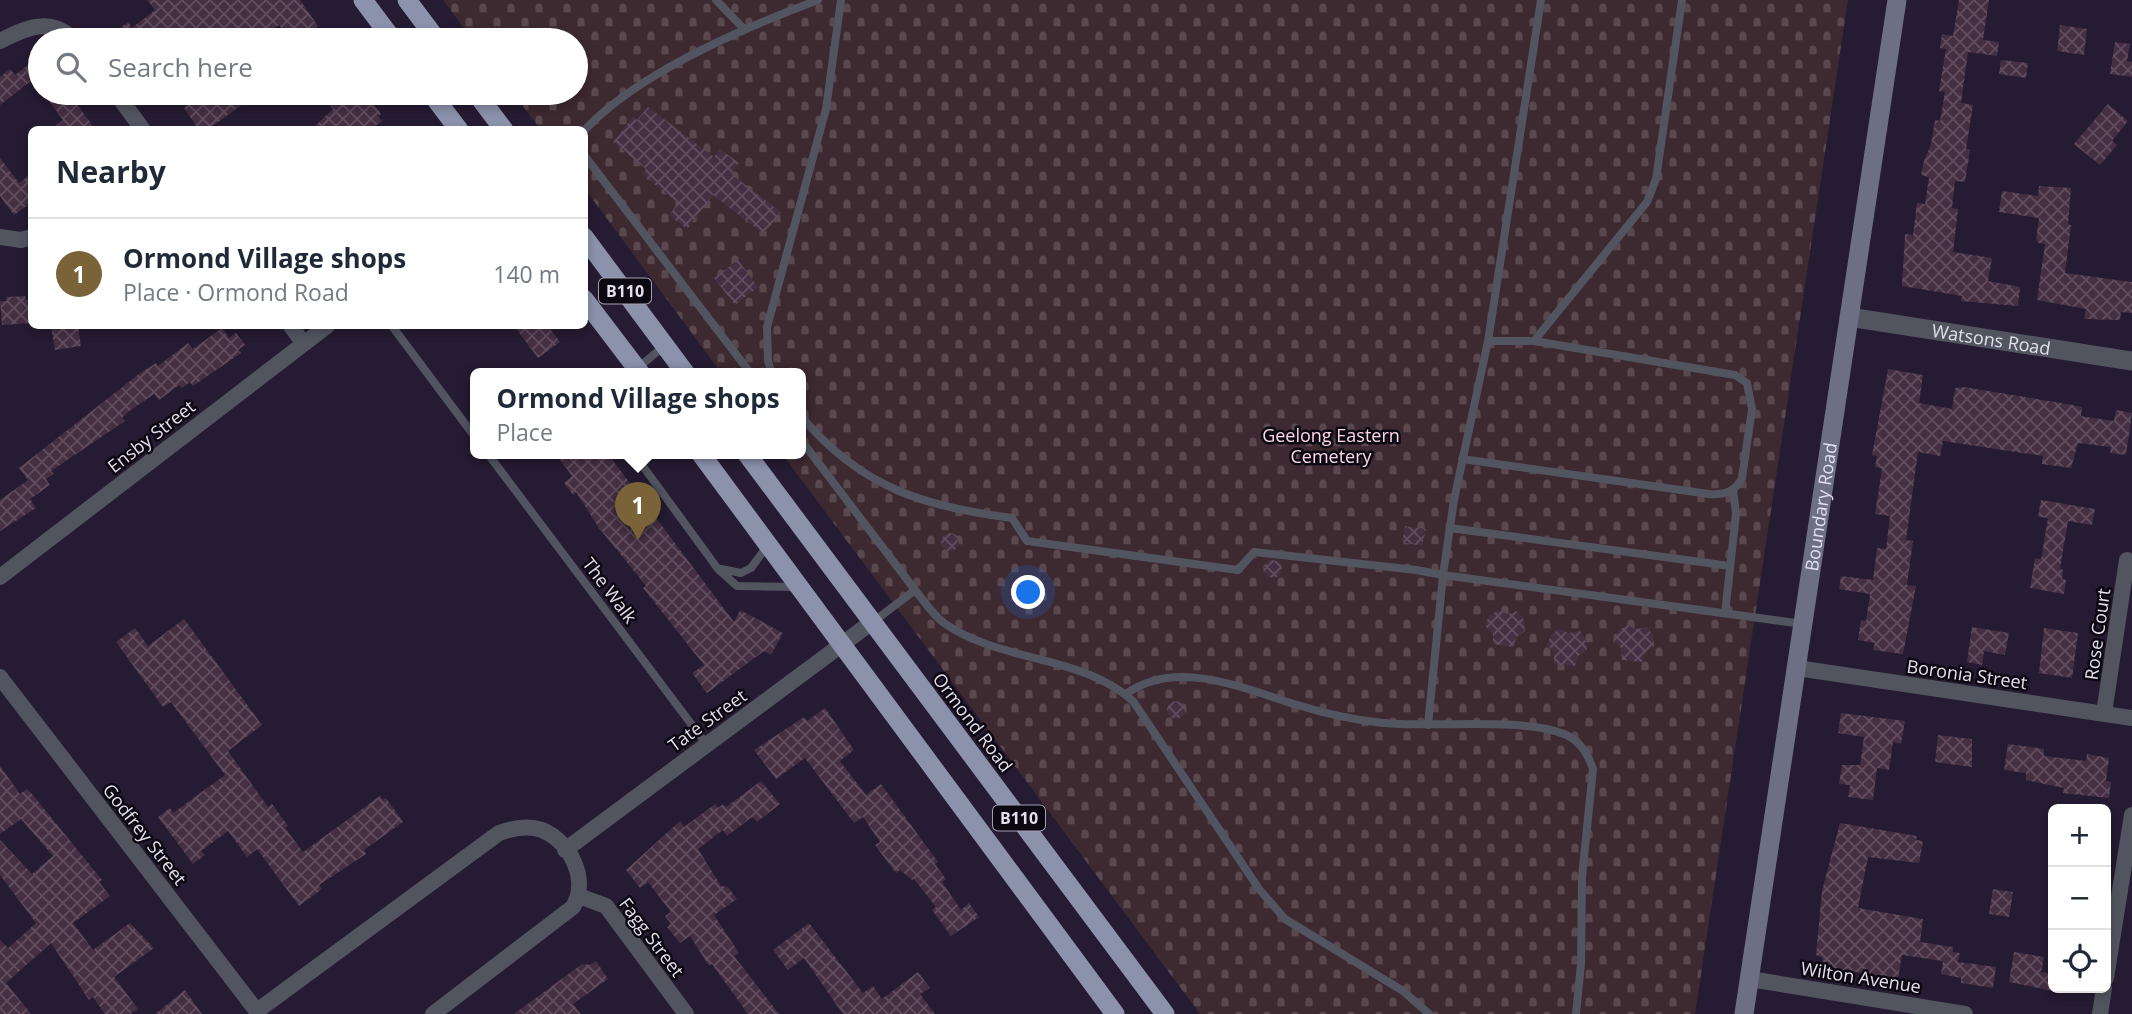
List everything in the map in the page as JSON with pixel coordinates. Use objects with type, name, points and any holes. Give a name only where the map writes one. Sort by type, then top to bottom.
[{"type":"highway","points":[[363,0],[384,28]]},
{"type":"highway","points":[[407,0],[428,28]]},
{"type":"highway","points":[[441,105],[456,126]]},
{"type":"highway","points":[[485,105],[501,126]]},
{"type":"highway","name":"B110","points":[[588,242],[682,368]]},
{"type":"highway","name":"B110","points":[[588,305],[634,368]]},
{"type":"highway","name":"B110","points":[[705,459],[1115,1014]]},
{"type":"highway","name":"Ormond Road","points":[[751,459],[1166,1014]]},
{"type":"main road","name":"Boundary Road","points":[[1744,1014],[1897,0]]},
{"type":"street","points":[[35,28],[43,25],[52,28]]},
{"type":"street","points":[[0,41],[28,31]]},
{"type":"street","points":[[125,105],[140,126]]},
{"type":"street","points":[[0,237],[21,240],[28,238]]},
{"type":"street","name":"Watsons Road","points":[[1849,317],[2132,361]]},
{"type":"street","points":[[292,329],[303,343]]},
{"type":"street","name":"Ensby Street","points":[[0,577],[323,329]]},
{"type":"street","name":"Rose Court","points":[[2104,713],[2127,560]]},
{"type":"street","name":"Tate Street","points":[[565,850],[872,622]]},
{"type":"street","name":"Boronia Street","points":[[1797,668],[2132,718]]},
{"type":"street","name":"Godfrey Street","points":[[0,677],[258,1013]]},
{"type":"street","points":[[2111,947],[2132,815]]},
{"type":"street","points":[[258,1013],[499,833],[517,827],[540,829],[565,850],[577,866],[579,896],[572,907],[433,1014]]},
{"type":"street","name":"Fagg Street","points":[[579,896],[606,906],[686,1014]]},
{"type":"street","name":"Wilton Avenue","points":[[1749,979],[1965,1014]]},
{"type":"street","points":[[2100,1014],[2103,993]]},
{"type":"lane","points":[[716,0],[743,28]]},
{"type":"lane","points":[[588,127],[600,114],[639,87],[743,28],[818,0]]},
{"type":"lane","points":[[770,368],[767,327],[826,109],[841,0]]},
{"type":"lane","points":[[1428,725],[1450,528],[1488,341],[1541,0]]},
{"type":"lane","points":[[1534,341],[1647,202],[1656,179],[1682,0]]},
{"type":"lane","points":[[588,160],[746,368]]},
{"type":"lane","points":[[394,329],[470,430]]},
{"type":"lane","points":[[1462,460],[1709,494],[1727,493],[1742,478],[1752,409],[1747,383],[1735,375],[1534,341],[1488,341]]},
{"type":"lane","points":[[641,368],[665,345]]},
{"type":"lane","points":[[806,421],[840,457],[874,481],[942,507],[1012,518],[1027,541],[1238,570],[1254,552],[1803,624]]},
{"type":"lane","points":[[806,447],[915,590],[943,622],[988,644],[1095,676],[1126,694],[1259,889],[1285,919],[1403,991],[1429,1014]]},
{"type":"lane","name":"The Walk","points":[[492,459],[706,745]]},
{"type":"lane","points":[[638,459],[718,569],[737,586],[799,587]]},
{"type":"lane","points":[[1725,613],[1736,514],[1733,489]]},
{"type":"lane","points":[[1450,528],[1730,566]]},
{"type":"lane","points":[[718,569],[741,573],[751,568],[768,545]]},
{"type":"lane","points":[[872,622],[915,590]]},
{"type":"lane","points":[[1126,694],[1140,684],[1159,679],[1207,679],[1331,714],[1383,723],[1549,730],[1566,735],[1587,753],[1594,769],[1582,877],[1581,964],[1576,1014]]},
{"type":"green space","name":"Geelong Eastern Cemetery","points":[[443,0],[1848,0],[1695,1014],[1200,1014],[786,459],[806,459],[806,368],[718,368],[588,193],[588,126],[538,126],[522,105],[588,105],[588,28],[464,28]]},
{"type":"building","points":[[147,0],[300,0],[318,26],[132,28],[155,10]]},
{"type":"building","points":[[1959,0],[1989,0],[1983,40],[1999,42],[1997,56],[1968,52],[1961,103],[1973,105],[1966,149],[1970,150],[1965,182],[1955,181],[1952,208],[1958,209],[1953,252],[1992,258],[1988,281],[2020,287],[2018,306],[1961,301],[1962,296],[1902,286],[1905,234],[1913,235],[1917,203],[1925,204],[1929,177],[1921,175],[1935,120],[1940,121],[1945,92],[1939,91],[1946,49],[1940,48],[1942,34],[1953,36]]},
{"type":"building","points":[[128,22],[132,28],[120,28]]},
{"type":"building","points":[[2060,25],[2087,29],[2084,55],[2057,51]]},
{"type":"building","points":[[2115,42],[2130,44],[2127,61],[2132,62],[2132,77],[2110,74]]},
{"type":"building","points":[[2001,60],[2028,63],[2026,78],[1999,74]]},
{"type":"building","points":[[28,65],[28,83],[0,105],[0,77],[10,69],[15,75]]},
{"type":"building","points":[[2108,104],[2128,121],[2112,141],[2117,145],[2100,165],[2074,144]]},
{"type":"building","points":[[52,105],[77,105],[93,126],[56,126],[63,120]]},
{"type":"building","points":[[188,105],[241,105],[213,126],[196,126],[184,108]]},
{"type":"building","points":[[330,105],[375,105],[382,121],[375,126],[315,126],[333,109]]},
{"type":"building","points":[[648,107],[714,157],[720,149],[739,163],[731,174],[781,212],[764,234],[713,195],[687,229],[669,215],[678,203],[642,174],[646,169],[613,142],[633,117],[637,120]]},
{"type":"building","points":[[0,158],[19,183],[28,176],[28,205],[14,215],[0,196]]},
{"type":"building","points":[[2039,186],[2071,188],[2068,224],[2071,225],[2065,273],[2132,282],[2132,313],[2121,312],[2120,320],[2084,319],[2086,309],[2037,300],[2045,244],[2038,243],[2036,239],[2039,218],[1999,212],[2002,191],[2038,196]]},
{"type":"building","points":[[738,260],[758,287],[735,305],[714,278]]},
{"type":"building","points":[[25,296],[28,300],[28,323],[2,325],[0,301],[7,301],[6,297]]},
{"type":"building","points":[[52,329],[78,329],[81,346],[55,350]]},
{"type":"building","points":[[221,329],[229,338],[236,333],[245,345],[238,350],[241,353],[193,386],[190,382],[182,388],[179,385],[159,400],[154,394],[128,412],[122,418],[125,421],[51,471],[54,474],[46,479],[50,485],[30,499],[36,508],[0,531],[0,500],[28,480],[19,468],[139,374],[156,363],[158,366],[188,343],[193,349]]},
{"type":"building","points":[[516,329],[550,329],[560,342],[538,358]]},
{"type":"building","points":[[1888,369],[1923,375],[1919,403],[1952,409],[1955,388],[1964,387],[2082,407],[2081,416],[2114,421],[2116,410],[2132,413],[2126,455],[2110,453],[2111,447],[2078,443],[2071,468],[2042,464],[2043,456],[1943,441],[1940,456],[1918,452],[1906,540],[1913,541],[1907,585],[1916,586],[1903,654],[1873,650],[1875,643],[1858,640],[1861,620],[1866,621],[1870,594],[1839,589],[1841,576],[1873,580],[1877,548],[1886,549],[1890,516],[1875,514],[1882,469],[1875,467],[1877,456],[1872,455]]},
{"type":"building","points":[[560,459],[612,459],[734,622],[740,610],[783,633],[771,655],[764,651],[707,693],[692,673],[704,665],[643,588],[646,586],[599,528],[576,492],[573,495],[564,483],[572,476]]},
{"type":"building","points":[[2041,500],[2095,509],[2092,525],[2068,521],[2060,569],[2063,570],[2062,579],[2066,580],[2064,594],[2030,588],[2035,558],[2041,559],[2048,518],[2038,517]]},
{"type":"building","points":[[1405,526],[1426,529],[1422,546],[1402,542]]},
{"type":"building","points":[[946,533],[954,533],[959,542],[957,549],[946,551],[941,546],[941,538]]},
{"type":"building","points":[[1273,560],[1279,563],[1282,569],[1279,575],[1273,578],[1267,575],[1264,569],[1267,563]]},
{"type":"building","points":[[1498,610],[1508,614],[1517,611],[1524,620],[1525,631],[1517,637],[1513,647],[1493,644],[1493,634],[1485,626],[1489,616]]},
{"type":"building","points":[[184,619],[262,725],[228,751],[268,807],[272,804],[288,826],[285,828],[303,852],[380,796],[383,800],[386,798],[403,822],[364,850],[366,854],[319,885],[322,889],[299,906],[257,849],[247,857],[228,831],[201,851],[205,855],[193,864],[158,817],[170,808],[173,813],[225,775],[171,702],[163,707],[116,642],[135,628],[148,646]]},
{"type":"building","points":[[1627,625],[1636,629],[1647,627],[1653,635],[1654,646],[1646,652],[1642,662],[1622,660],[1621,648],[1614,641],[1618,631]]},
{"type":"building","points":[[1972,627],[2009,633],[2005,655],[1984,651],[1982,665],[1967,662]]},
{"type":"building","points":[[2044,628],[2078,633],[2072,678],[2039,673]]},
{"type":"building","points":[[1559,629],[1569,633],[1580,631],[1585,640],[1587,650],[1578,656],[1575,666],[1554,664],[1554,652],[1547,645],[1551,635]]},
{"type":"building","points":[[1172,701],[1180,701],[1185,710],[1183,717],[1172,719],[1167,714],[1167,706]]},
{"type":"building","points":[[825,708],[854,750],[840,761],[866,795],[881,784],[938,862],[935,864],[946,879],[942,882],[961,910],[969,903],[979,917],[951,936],[932,910],[936,907],[914,879],[900,870],[896,873],[875,845],[880,842],[863,817],[854,823],[805,758],[776,779],[754,750],[804,717],[807,721]]},
{"type":"building","points":[[1841,713],[1905,721],[1901,744],[1893,742],[1889,770],[1877,768],[1873,800],[1848,797],[1850,785],[1839,784],[1842,765],[1860,765],[1864,737],[1838,733]]},
{"type":"building","points":[[1938,735],[1972,739],[1972,767],[1935,762]]},
{"type":"building","points":[[2008,744],[2044,749],[2044,756],[2086,761],[2087,754],[2109,758],[2106,781],[2111,782],[2109,798],[2063,793],[2064,788],[2026,780],[2026,773],[2004,770]]},
{"type":"building","points":[[0,766],[20,794],[27,789],[32,794],[102,880],[99,882],[110,896],[73,923],[93,950],[130,923],[154,948],[114,977],[138,1009],[130,1014],[105,1014],[93,997],[89,1000],[51,943],[6,983],[31,1014],[0,1014],[0,940],[8,948],[36,923],[0,875],[0,840],[32,874],[53,856],[21,819],[0,834]]},
{"type":"building","points":[[761,781],[780,804],[757,822],[752,817],[727,836],[723,830],[698,849],[721,886],[728,887],[737,899],[714,915],[739,953],[734,956],[779,1014],[748,1014],[712,964],[709,966],[690,936],[680,943],[667,927],[671,924],[665,916],[671,912],[648,882],[640,888],[626,870],[680,821],[684,827],[715,804],[718,808],[723,804],[726,807]]},
{"type":"building","points":[[1840,823],[1917,836],[1916,840],[1923,841],[1919,863],[1868,857],[1858,908],[1923,919],[1920,942],[1953,947],[1953,952],[1960,953],[1958,962],[1996,967],[1993,988],[1961,983],[1961,978],[1941,974],[1943,961],[1902,955],[1898,978],[1840,970],[1839,975],[1821,972],[1823,958],[1816,955],[1822,891]]},
{"type":"building","points":[[1993,889],[2013,892],[2009,917],[1989,914]]},
{"type":"building","points":[[809,923],[863,993],[873,986],[882,999],[918,972],[930,988],[920,994],[935,1014],[843,1014],[804,958],[788,970],[773,950]]},
{"type":"building","points":[[2014,952],[2044,957],[2041,972],[2048,973],[2048,990],[2009,982]]},
{"type":"building","points":[[596,961],[608,979],[573,1004],[581,1014],[514,1014],[582,964],[590,965]]},
{"type":"building","points":[[185,990],[202,1014],[155,1014]]},
{"type":"place","name":"Ormond Village shops","points":[[638,540]]}]
